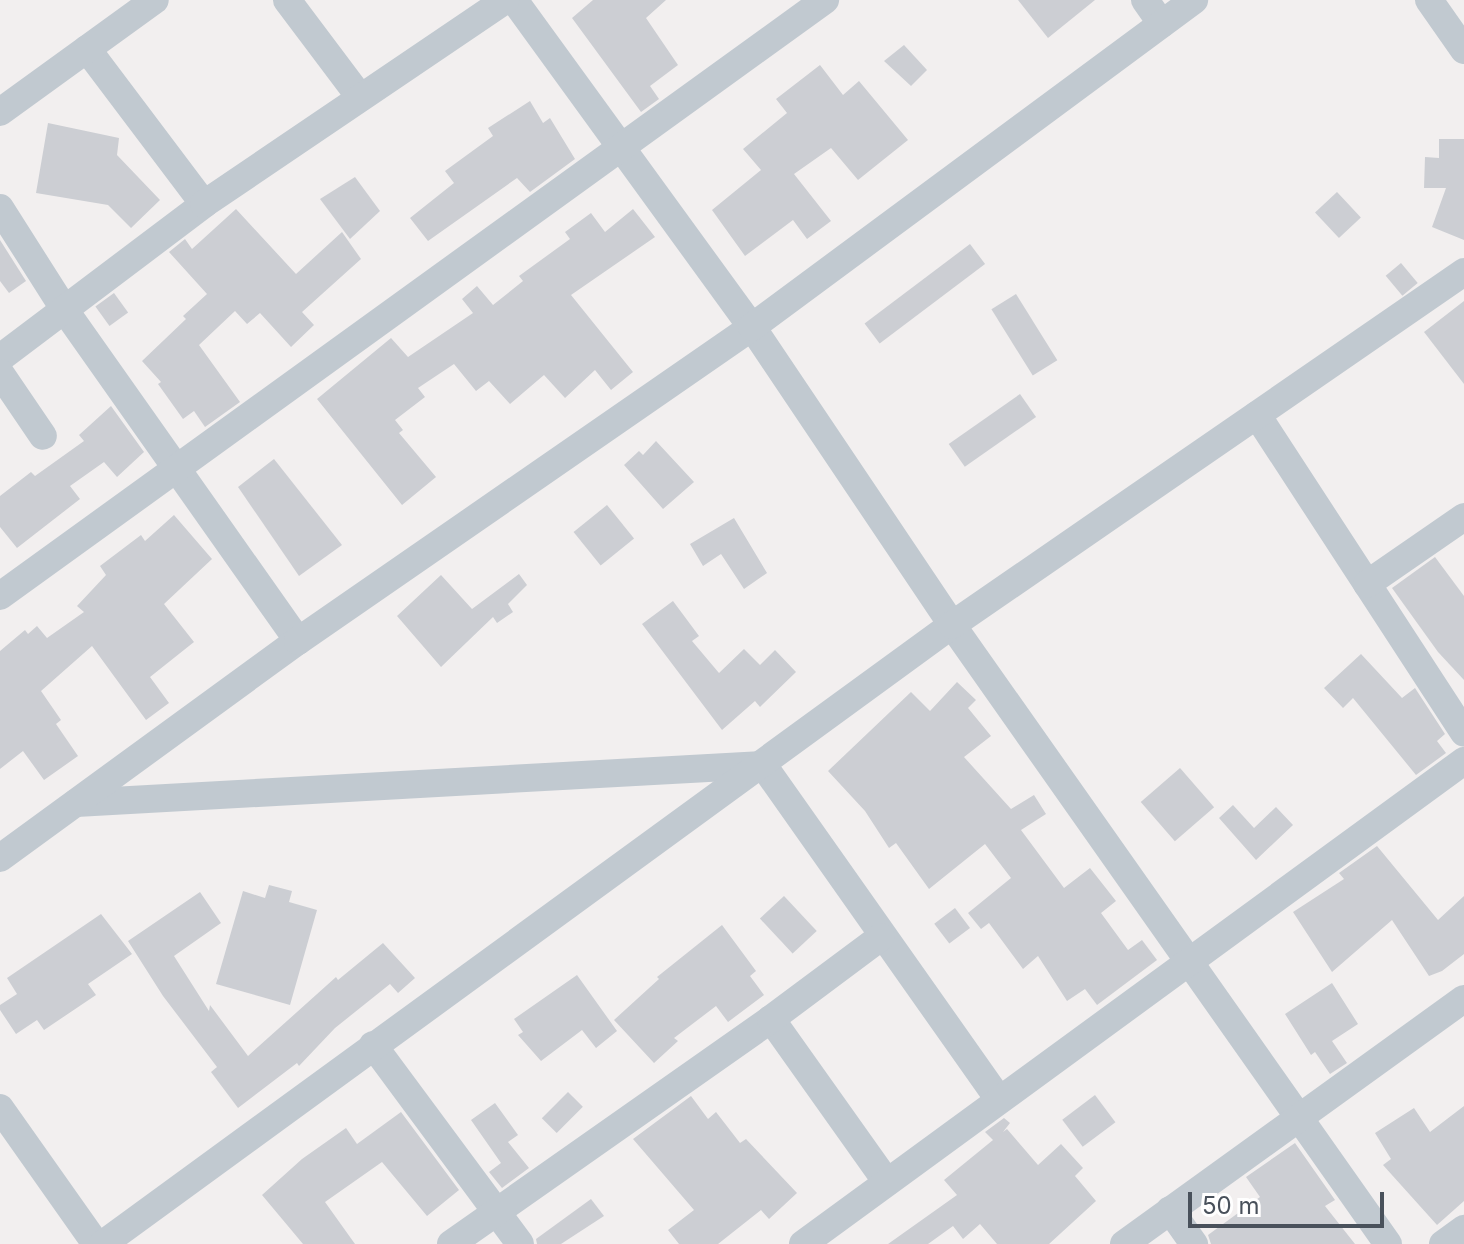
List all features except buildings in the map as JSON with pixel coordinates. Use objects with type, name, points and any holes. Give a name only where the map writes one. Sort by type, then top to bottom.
[{"type":"street","points":[[0,112],[155,0]]},
{"type":"street","points":[[287,0],[359,96]]},
{"type":"street","points":[[0,358],[204,204],[359,96],[505,0]]},
{"type":"street","points":[[514,0],[752,327],[952,625],[1302,1117],[1388,1244]]},
{"type":"street","points":[[0,596],[825,0]]},
{"type":"street","points":[[1145,0],[1162,24]]},
{"type":"street","points":[[0,858],[298,641],[752,327],[1194,0]]},
{"type":"street","points":[[1429,0],[1462,41]]},
{"type":"street","points":[[87,49],[204,204]]},
{"type":"street","points":[[0,208],[64,309],[298,641]]},
{"type":"street","points":[[103,1244],[952,625],[1464,272]]},
{"type":"street","points":[[0,373],[43,436]]},
{"type":"street","points":[[1257,415],[1464,732]]},
{"type":"street","points":[[1367,584],[1464,517]]},
{"type":"street","points":[[803,1244],[1464,761]]},
{"type":"street","points":[[76,803],[763,765]]},
{"type":"street","points":[[763,765],[881,937],[999,1099]]},
{"type":"street","points":[[451,1244],[771,1019],[881,937]]},
{"type":"street","points":[[1124,1244],[1464,999]]},
{"type":"street","points":[[771,1019],[887,1182]]},
{"type":"street","points":[[373,1045],[520,1244]]},
{"type":"street","points":[[0,1108],[96,1244]]},
{"type":"street","points":[[1170,1210],[1194,1244]]},
{"type":"street","points":[[1443,1244],[1464,1229]]}]
